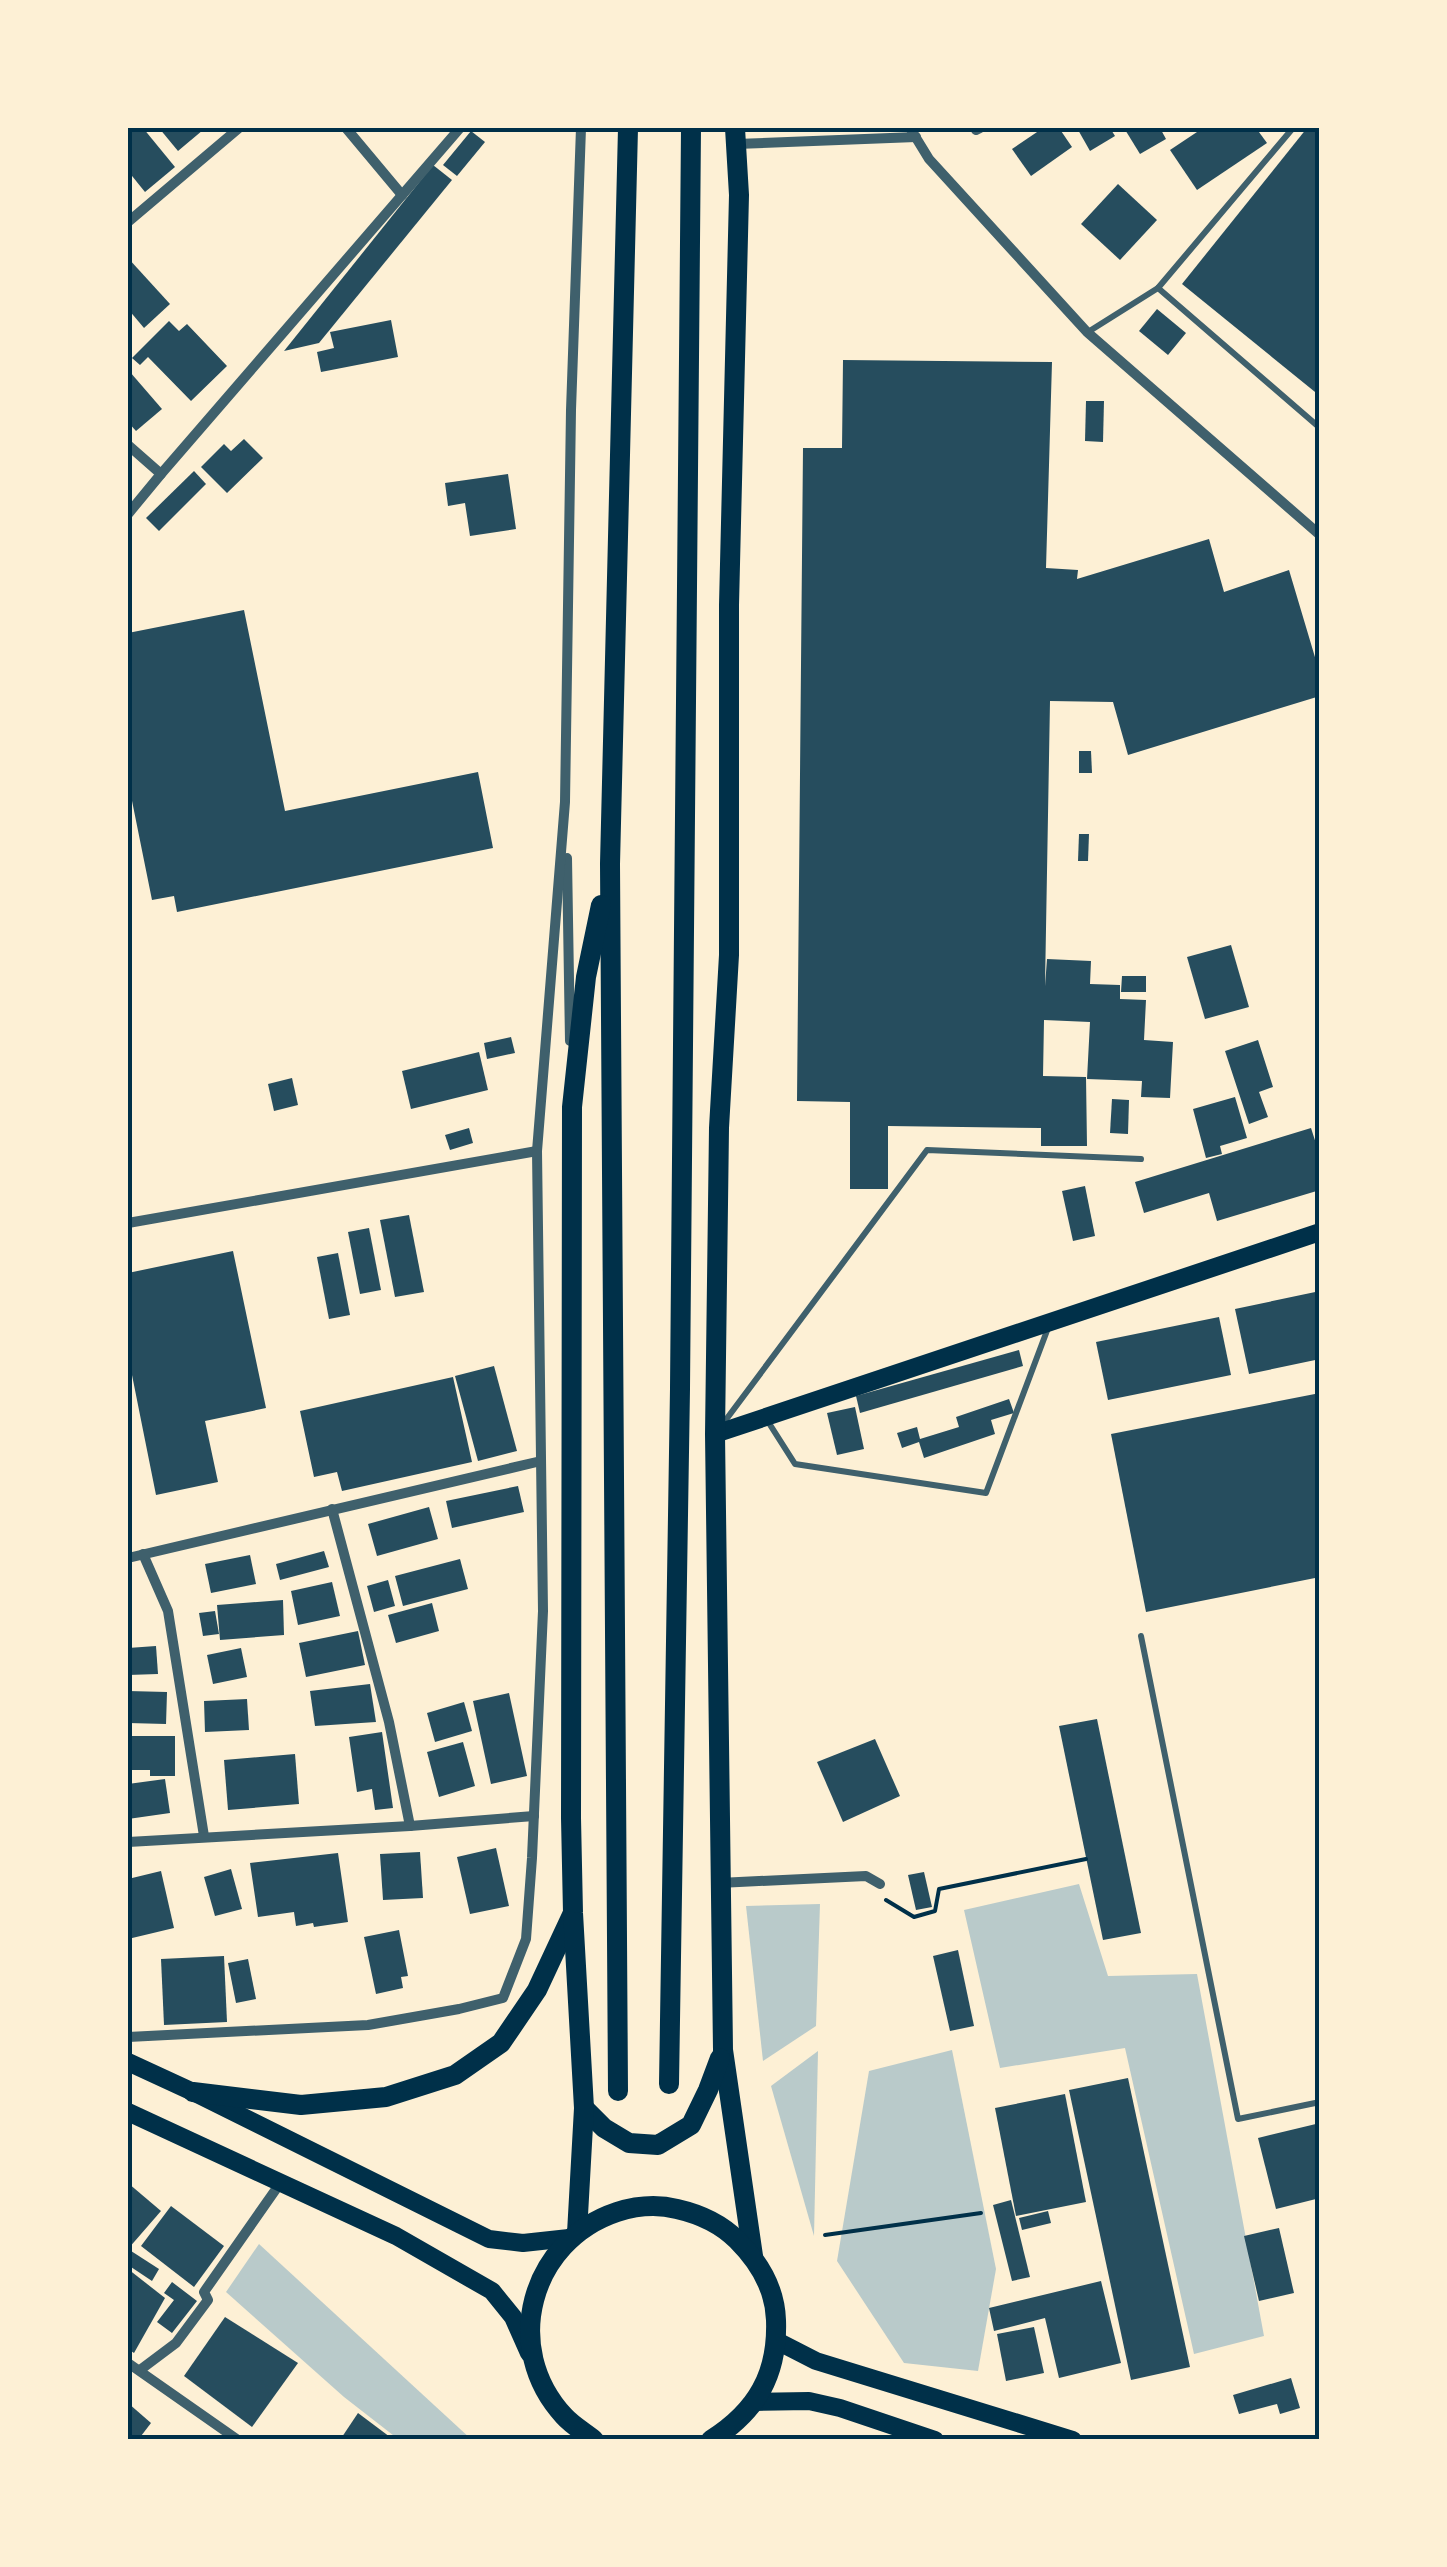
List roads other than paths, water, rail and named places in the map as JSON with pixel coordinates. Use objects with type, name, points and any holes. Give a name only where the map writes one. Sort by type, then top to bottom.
[{"type":"highway","points":[[618,2090],[610,864],[628,128]]},
{"type":"highway","points":[[668,2084],[680,1389],[691,128]]},
{"type":"highway","points":[[736,136],[729,955],[719,1128],[715,1434],[722,2050],[753,2256]]},
{"type":"highway","points":[[573,2236],[584,2108],[570,1818],[572,1107],[586,977],[610,864]]},
{"type":"highway","points":[[193,2092],[302,2105],[386,2097],[455,2075],[501,2043],[537,1990],[572,1914]]},
{"type":"highway","points":[[584,2108],[604,2128],[629,2143],[658,2145],[691,2124],[722,2050]]},
{"type":"highway","points":[[594,2440],[569,2429],[537,2372],[529,2337],[533,2300],[546,2266],[573,2236],[598,2219],[630,2208],[665,2206],[698,2214],[728,2231],[753,2256],[768,2282],[776,2311],[777,2341],[770,2374],[732,2433],[711,2440]]},
{"type":"main road","points":[[715,1434],[1320,1232]]},
{"type":"main road","points":[[128,2062],[489,2240],[523,2243],[573,2236]]},
{"type":"main road","points":[[128,2112],[396,2236],[492,2291],[513,2317],[537,2372]]},
{"type":"main road","points":[[777,2341],[816,2361],[1073,2440]]},
{"type":"main road","points":[[755,2402],[809,2401],[935,2440]]},
{"type":"street","points":[[128,222],[239,128]]},
{"type":"street","points":[[346,128],[402,195]]},
{"type":"street","points":[[128,514],[460,128]]},
{"type":"street","points":[[572,1107],[565,802],[570,410],[581,128]]},
{"type":"street","points":[[736,136],[913,132],[929,159],[1086,332],[1320,534]]},
{"type":"street","points":[[128,445],[161,474]]},
{"type":"street","points":[[128,2038],[368,2025],[502,1998],[526,1939],[543,1611],[537,1151],[565,802]]},
{"type":"street","points":[[128,1222],[537,1151]]},
{"type":"street","points":[[128,1558],[541,1462]]},
{"type":"street","points":[[332,1509],[390,1722],[410,1826]]},
{"type":"street","points":[[143,1554],[168,1611],[204,1836]]},
{"type":"street","points":[[128,1842],[534,1816]]},
{"type":"street","points":[[719,1884],[866,1876],[880,1884]]},
{"type":"street","points":[[140,2370],[176,2343],[208,2300],[204,2292],[280,2182]]},
{"type":"street","points":[[128,2363],[238,2440]]},
{"type":"lane","points":[[1086,332],[1158,288],[1293,128]]},
{"type":"lane","points":[[1158,288],[1320,428]]},
{"type":"lane","points":[[715,1434],[927,1150],[1141,1159]]},
{"type":"lane","points":[[766,1418],[794,1464],[986,1493],[1050,1322]]},
{"type":"lane","points":[[1141,1636],[1238,2119],[1320,2102]]}]
